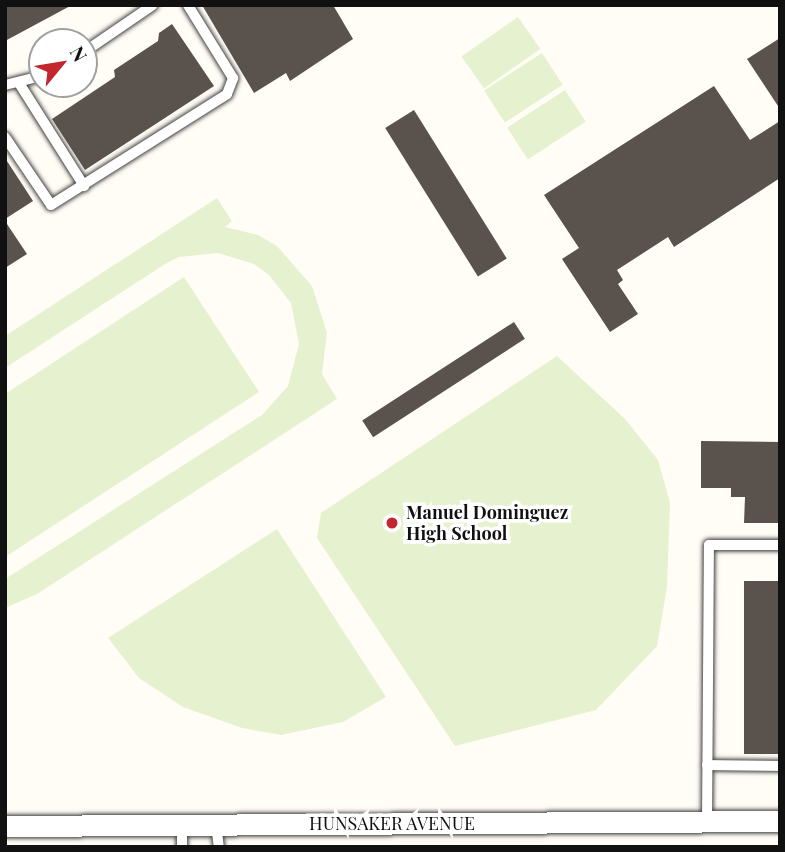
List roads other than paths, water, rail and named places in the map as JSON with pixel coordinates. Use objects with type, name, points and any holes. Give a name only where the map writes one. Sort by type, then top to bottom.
[{"type":"street","name":"HUNSAKER AVENUE","points":[[5,825],[780,821]]},
{"type":"lane","points":[[98,42],[152,5]]},
{"type":"lane","points":[[5,137],[51,205],[227,94],[233,78],[188,5]]},
{"type":"lane","points":[[5,85],[28,80]]},
{"type":"lane","points":[[19,83],[84,186]]},
{"type":"lane","points":[[707,822],[709,545],[780,545]]},
{"type":"lane","points":[[707,765],[780,766]]},
{"type":"lane","points":[[216,824],[219,847]]},
{"type":"lane","points":[[181,825],[181,847]]},
{"type":"place","name":"Manuel Dominguez High School","points":[[392,523]]}]
